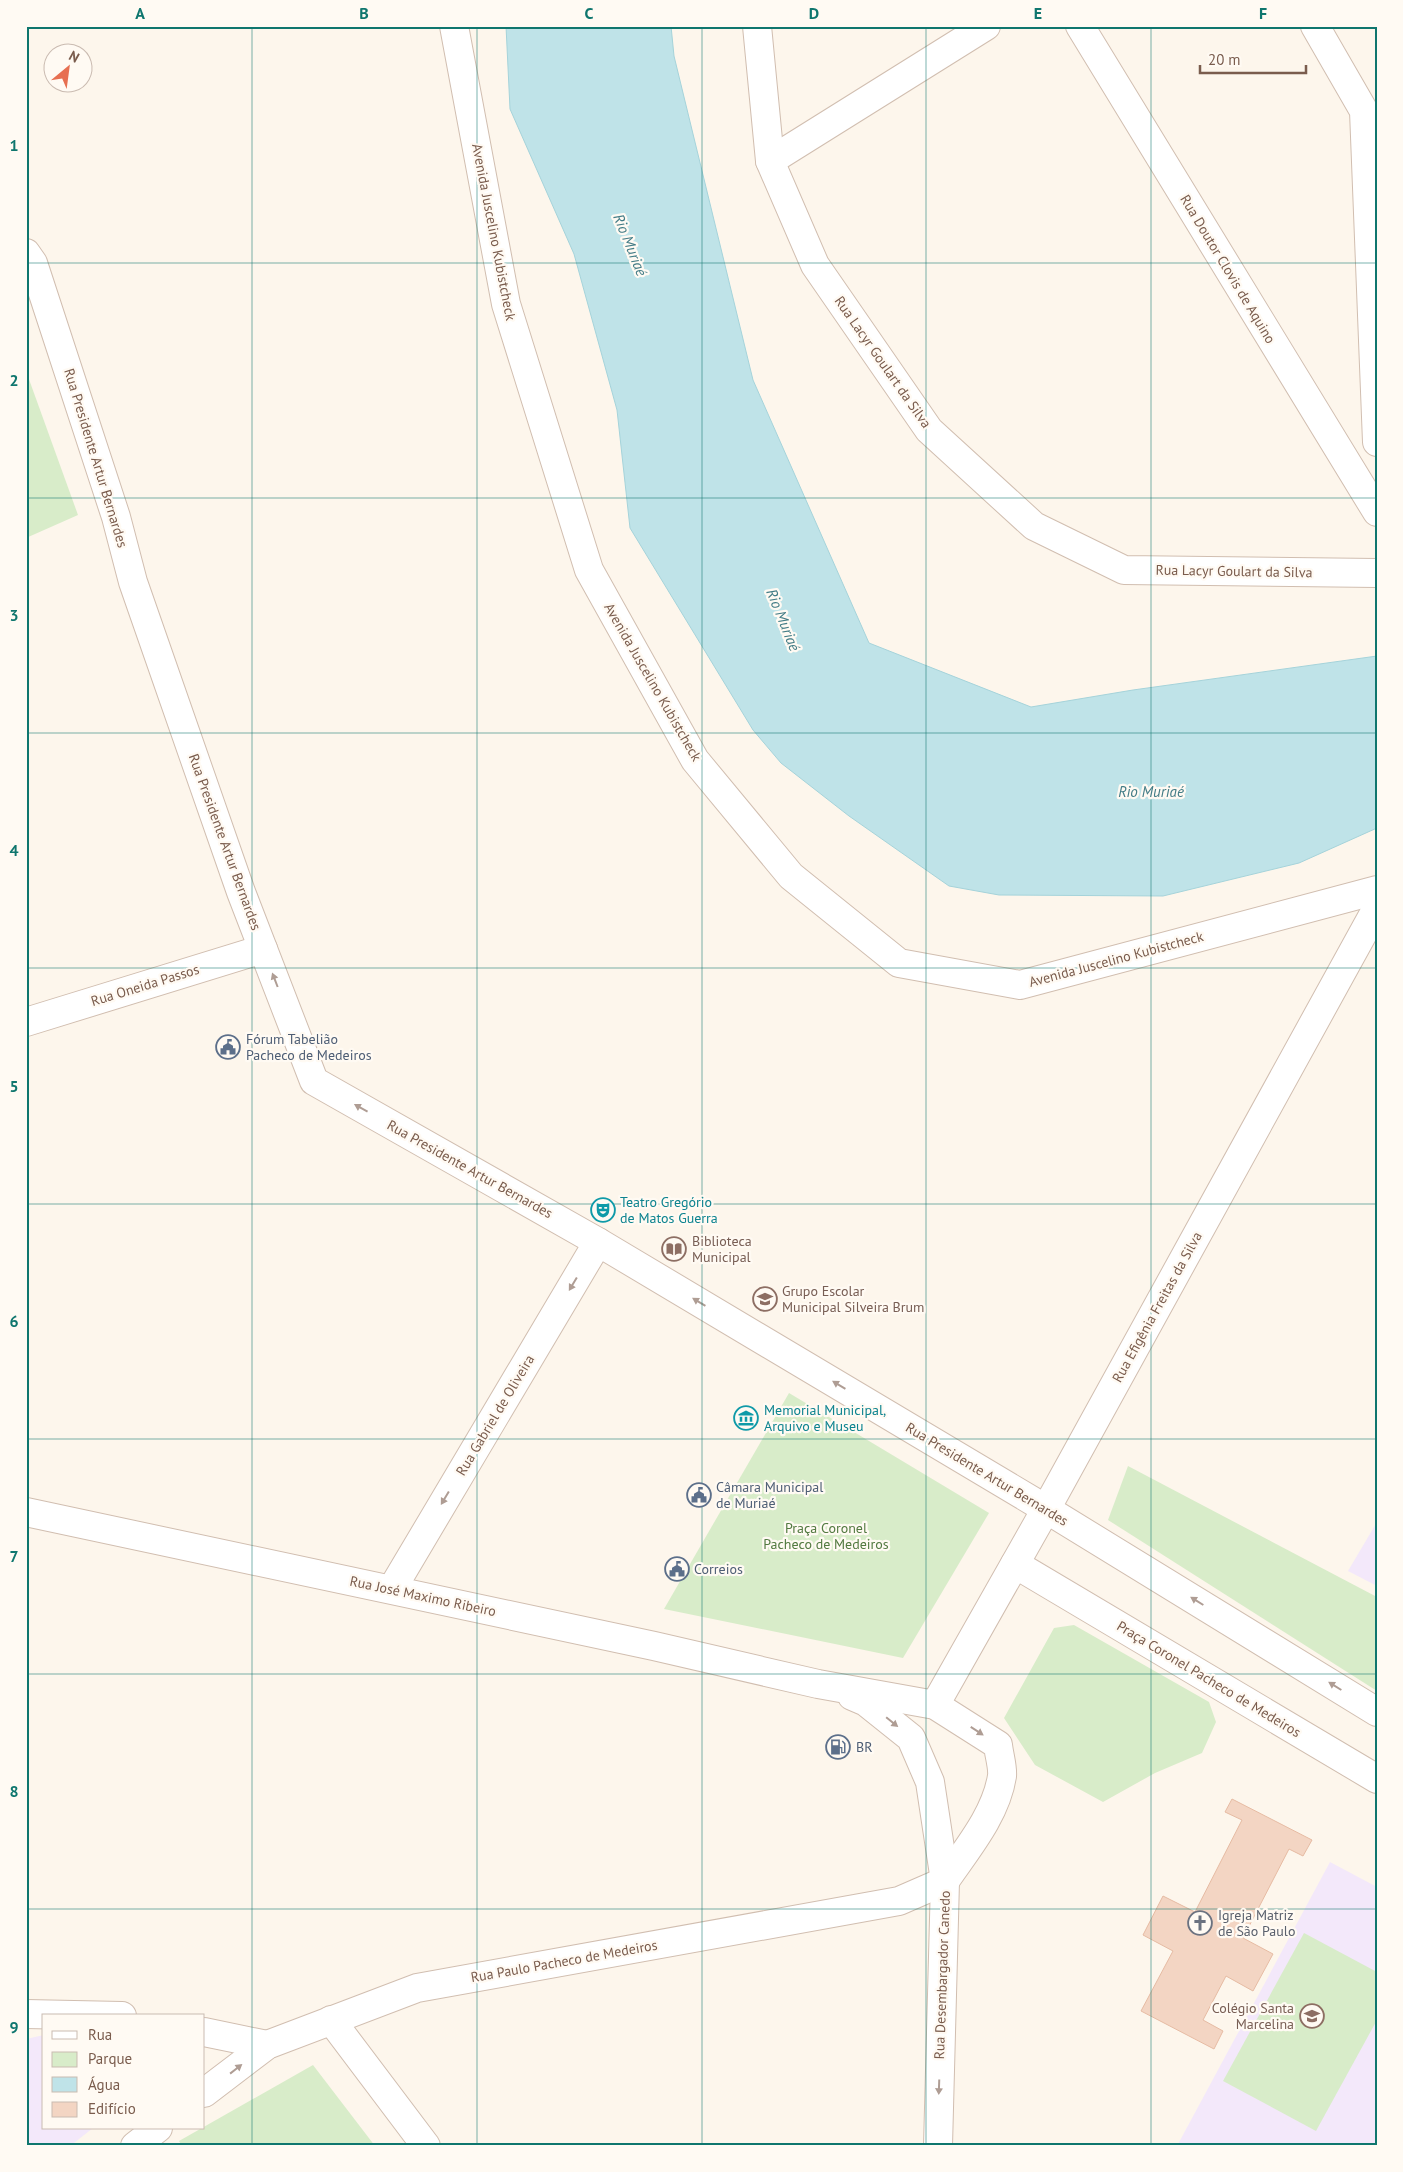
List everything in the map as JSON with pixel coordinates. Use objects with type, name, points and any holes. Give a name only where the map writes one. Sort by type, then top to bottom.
[{"type":"street","name":"Avenida Juscelino Kubistcheck","points":[[454,26],[506,304],[589,570],[696,760],[791,876],[899,963],[1020,985],[1377,890]]},
{"type":"street","name":"Rua Lacyr Goulart da Silva","points":[[757,26],[770,161],[815,265],[929,430],[1034,526],[1124,570],[1377,573]]},
{"type":"street","points":[[770,161],[986,26]]},
{"type":"street","name":"Rua Doutor Clovis de Aquino","points":[[1080,26],[1377,512]]},
{"type":"street","points":[[1315,26],[1364,111],[1377,442]]},
{"type":"street","name":"Rua Presidente Artur Bernardes","points":[[26,254],[33,263],[62,350],[116,517],[133,582],[263,949],[314,1081],[598,1242],[1046,1509],[1377,1712]]},
{"type":"street","name":"Rua Efigênia Freitas da Silva","points":[[936,1705],[1377,908]]},
{"type":"street","name":"Rua Oneida Passos","points":[[26,1022],[263,949]]},
{"type":"street","name":"Rua Gabriel de Oliveira","points":[[392,1589],[598,1242]]},
{"type":"street","name":"Rua José Maximo Ribeiro","points":[[26,1512],[392,1589],[818,1684]]},
{"type":"street","name":"Praça Coronel Pacheco de Medeiros","points":[[1015,1564],[1377,1779]]},
{"type":"street","points":[[818,1684],[936,1705]]},
{"type":"street","points":[[818,1684],[866,1702],[911,1738],[930,1782],[945,1881]]},
{"type":"street","name":"Rua Desembargador Canedo","points":[[936,1705],[998,1745],[1002,1774],[997,1796],[945,1881],[938,2146]]},
{"type":"street","name":"Rua Paulo Pacheco de Medeiros","points":[[205,2093],[267,2045],[417,1988],[899,1900],[945,1881]]},
{"type":"street","points":[[26,2014],[42,2014]]},
{"type":"street","points":[[331,2020],[426,2146]]},
{"type":"street","points":[[205,2032],[267,2045]]},
{"type":"street","points":[[135,2146],[155,2130]]},
{"type":"shaded area","points":[[1377,1522],[1377,1586],[1348,1571]]},
{"type":"shaded area","name":"Colégio Santa Marcelina","points":[[1330,1862],[1377,1887],[1377,2146],[1177,2146]]},
{"type":"shaded area","points":[[42,2035],[42,2130],[90,2130],[70,2146],[26,2146],[26,2039]]},
{"type":"green space","points":[[26,371],[78,515],[26,538]]},
{"type":"green space","name":"Praça Coronel Pacheco de Medeiros","points":[[789,1393],[989,1513],[903,1658],[664,1609]]},
{"type":"green space","points":[[1128,1466],[1377,1597],[1377,1691],[1108,1520]]},
{"type":"green space","points":[[1074,1625],[1209,1702],[1216,1722],[1202,1753],[1155,1773],[1103,1802],[1035,1765],[1004,1718],[1054,1628]]},
{"type":"green space","points":[[1304,1933],[1377,1972],[1377,2020],[1316,2131],[1223,2081]]},
{"type":"green space","points":[[313,2065],[375,2146],[182,2146],[179,2141],[198,2130],[205,2130],[205,2126]]},
{"type":"water","name":"Rio Muriaé","points":[[506,26],[671,26],[674,56],[753,380],[869,643],[1031,707],[1133,690],[1377,656],[1377,828],[1299,863],[1163,896],[999,895],[949,886],[849,816],[781,763],[753,730],[630,528],[617,410],[574,254],[510,109]]},
{"type":"building","name":"Igreja Matriz de São Paulo","points":[[1232,1799],[1312,1840],[1303,1856],[1289,1849],[1243,1938],[1273,1954],[1253,1991],[1226,1976],[1203,2020],[1223,2031],[1214,2049],[1141,2011],[1173,1951],[1143,1935],[1163,1896],[1195,1912],[1242,1820],[1225,1812]]},
{"type":"place","name":"Fórum Tabelião Pacheco de Medeiros","points":[[228,1047]]},
{"type":"place","name":"Teatro Gregório de Matos Guerra","points":[[603,1210]]},
{"type":"place","name":"Biblioteca Municipal","points":[[674,1249]]},
{"type":"place","name":"Grupo Escolar Municipal Silveira Brum","points":[[765,1299]]},
{"type":"place","name":"Memorial Municipal, Arquivo e Museu","points":[[746,1418]]},
{"type":"place","name":"Câmara Municipal de Muriaé","points":[[699,1495]]},
{"type":"place","name":"Correios","points":[[677,1569]]},
{"type":"place","name":"BR","points":[[838,1747]]},
{"type":"place","name":"Igreja Matriz de São Paulo","points":[[1200,1923]]},
{"type":"place","name":"Colégio Santa Marcelina","points":[[1312,2016]]}]
